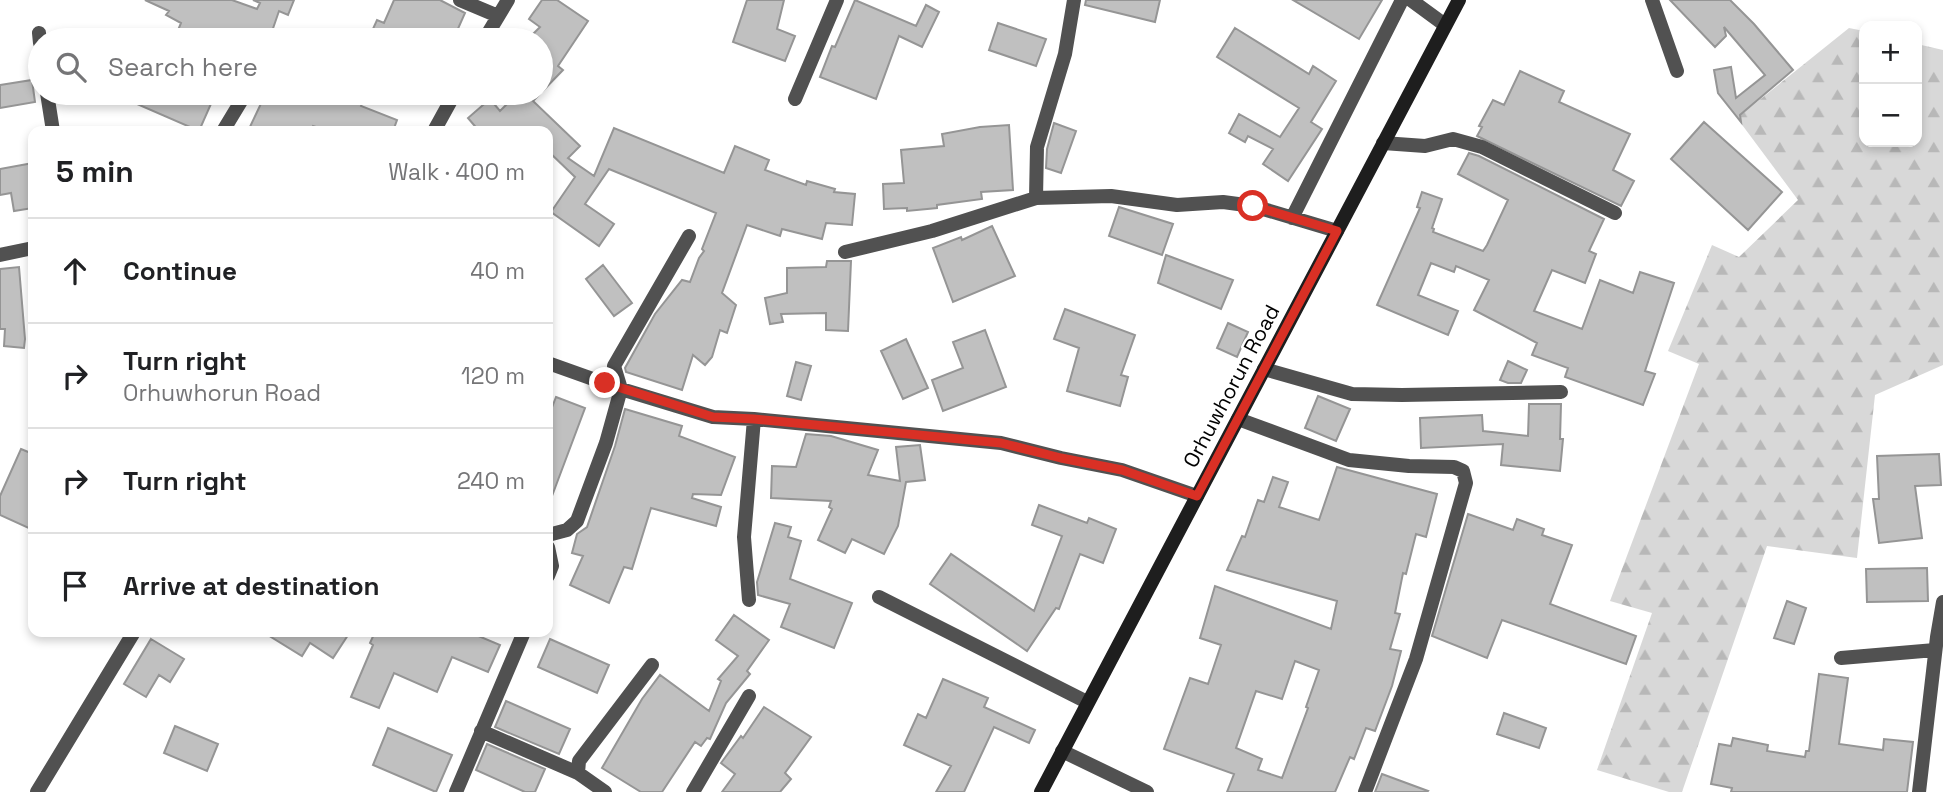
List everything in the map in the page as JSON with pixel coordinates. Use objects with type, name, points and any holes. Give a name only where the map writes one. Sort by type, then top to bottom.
[{"type":"street","points":[[460,0],[498,16]]},
{"type":"street","points":[[491,28],[508,0]]},
{"type":"street","points":[[795,99],[837,0]]},
{"type":"street","points":[[1036,198],[1037,147],[1065,54],[1074,0]]},
{"type":"street","points":[[1292,218],[1402,0]]},
{"type":"street","points":[[1411,0],[1446,25]]},
{"type":"street","name":"Orhuwhorun Road","points":[[1041,792],[1459,0]]},
{"type":"street","points":[[1652,0],[1677,71]]},
{"type":"street","points":[[49,105],[52,126]]},
{"type":"street","points":[[226,126],[239,105]]},
{"type":"street","points":[[437,126],[448,105]]},
{"type":"street","points":[[1383,143],[1425,146],[1452,139],[1482,147],[1615,213]]},
{"type":"street","points":[[845,252],[932,231],[1036,198],[1111,196],[1177,205],[1223,202],[1253,206],[1337,231]]},
{"type":"street","points":[[553,534],[567,530],[577,521],[606,443],[621,389],[614,366],[689,236]]},
{"type":"street","points":[[0,255],[28,249]]},
{"type":"street","points":[[553,365],[713,417],[1001,443],[1122,470],[1197,496]]},
{"type":"street","points":[[1264,369],[1352,394],[1402,396],[1561,392]]},
{"type":"street","points":[[749,600],[744,537],[754,419]]},
{"type":"street","points":[[1238,419],[1349,460],[1454,467],[1463,471],[1466,483],[1416,659],[1365,792]]},
{"type":"street","points":[[879,597],[1087,702]]},
{"type":"street","points":[[1919,792],[1943,602]]},
{"type":"street","points":[[37,792],[131,637]]},
{"type":"street","points":[[456,792],[522,637]]},
{"type":"street","points":[[1841,658],[1938,641]]},
{"type":"street","points":[[578,773],[579,761],[652,665]]},
{"type":"street","points":[[694,792],[749,696]]},
{"type":"street","points":[[481,731],[578,773],[605,792]]},
{"type":"street","points":[[1062,751],[1147,792]]},
{"type":"green space","points":[[1849,28],[1859,30],[1859,147],[1922,147],[1922,45],[1943,50],[1943,365],[1875,395],[1857,558],[1767,546],[1682,792],[1669,792],[1597,770],[1652,613],[1610,601],[1699,364],[1668,351],[1712,245],[1739,257],[1798,200],[1737,118]]},
{"type":"building","points":[[145,0],[232,0],[257,9],[260,3],[253,0],[294,0],[288,15],[279,11],[273,28],[179,28],[181,23],[166,15],[169,11]]},
{"type":"building","points":[[394,0],[440,0],[465,13],[458,28],[373,28],[377,20],[384,23]]},
{"type":"building","points":[[542,0],[557,0],[588,21],[558,66],[563,70],[553,80],[553,28],[539,28],[529,19]]},
{"type":"building","points":[[747,0],[784,0],[777,29],[795,36],[785,61],[733,42]]},
{"type":"building","points":[[855,0],[916,26],[926,5],[939,12],[922,47],[899,36],[876,99],[820,77]]},
{"type":"building","points":[[1086,0],[1160,0],[1155,22],[1085,5]]},
{"type":"building","points":[[1293,0],[1382,0],[1359,39]]},
{"type":"building","points":[[1670,0],[1730,0],[1793,70],[1740,115],[1741,122],[1718,93],[1714,70],[1731,67],[1736,98],[1765,75],[1724,27],[1726,36],[1715,47]]},
{"type":"building","points":[[998,23],[1046,39],[1036,66],[989,50]]},
{"type":"building","points":[[1235,28],[1309,74],[1313,66],[1336,81],[1311,122],[1322,129],[1288,181],[1263,164],[1273,149],[1248,136],[1245,142],[1229,133],[1239,114],[1280,137],[1299,108],[1217,57]]},
{"type":"building","points":[[1520,71],[1564,91],[1559,102],[1630,134],[1613,170],[1634,181],[1621,206],[1477,136],[1482,127],[1479,126],[1493,100],[1504,105]]},
{"type":"building","points":[[28,81],[28,103],[0,108],[0,85]]},
{"type":"building","points":[[139,105],[210,105],[201,126],[188,126]]},
{"type":"building","points":[[260,105],[361,105],[397,120],[395,126],[250,126]]},
{"type":"building","points":[[483,105],[495,105],[500,111],[506,105],[537,105],[580,146],[568,158],[594,176],[614,128],[724,173],[735,146],[769,160],[765,170],[806,185],[807,181],[835,189],[834,192],[855,194],[852,225],[826,223],[822,239],[782,229],[780,236],[747,225],[722,293],[736,305],[727,333],[720,330],[712,357],[705,365],[693,355],[682,390],[626,372],[625,368],[655,314],[682,280],[690,282],[704,251],[702,249],[716,213],[609,169],[585,204],[614,224],[599,246],[553,213],[553,209],[575,177],[553,156],[553,126],[475,126],[468,118]]},
{"type":"building","points":[[1704,122],[1782,192],[1748,230],[1671,159]]},
{"type":"building","points":[[1054,123],[1076,131],[1061,173],[1046,168],[1047,149]]},
{"type":"building","points":[[1009,125],[1013,190],[981,192],[982,199],[937,205],[937,208],[907,211],[907,208],[884,209],[883,184],[904,183],[901,150],[944,146],[942,134]]},
{"type":"building","points":[[1469,153],[1604,219],[1589,251],[1596,254],[1585,283],[1552,270],[1534,311],[1582,329],[1600,280],[1633,293],[1640,272],[1674,283],[1645,371],[1655,374],[1643,405],[1565,377],[1568,368],[1532,355],[1537,343],[1474,310],[1489,280],[1456,266],[1454,272],[1431,263],[1418,295],[1458,311],[1448,335],[1377,305],[1420,208],[1417,207],[1422,192],[1442,199],[1433,232],[1483,251],[1487,245],[1508,200],[1458,174]]},
{"type":"building","points":[[28,164],[28,209],[14,211],[11,193],[0,195],[0,169]]},
{"type":"building","points":[[1119,207],[1173,224],[1162,255],[1109,236]]},
{"type":"building","points":[[992,226],[1015,276],[953,302],[933,248],[961,237],[962,240]]},
{"type":"building","points":[[1166,255],[1233,280],[1221,309],[1158,283]]},
{"type":"building","points":[[827,261],[851,261],[848,331],[826,330],[826,313],[781,314],[783,322],[770,324],[765,298],[787,293],[787,268],[826,267]]},
{"type":"building","points":[[603,265],[632,303],[614,316],[586,279]]},
{"type":"building","points":[[19,267],[24,348],[4,346],[5,329],[0,329],[0,269]]},
{"type":"building","points":[[1065,309],[1135,335],[1121,375],[1128,377],[1120,406],[1067,391],[1079,348],[1054,339]]},
{"type":"building","points":[[1228,323],[1248,332],[1237,357],[1217,348]]},
{"type":"building","points":[[985,330],[1006,387],[943,411],[932,380],[963,368],[953,342]]},
{"type":"building","points":[[906,339],[928,388],[903,399],[881,351]]},
{"type":"building","points":[[1508,361],[1527,370],[1521,383],[1500,380]]},
{"type":"building","points":[[796,362],[811,366],[801,400],[787,396]]},
{"type":"building","points":[[1318,396],[1350,409],[1336,441],[1305,428]]},
{"type":"building","points":[[556,397],[585,408],[553,493],[553,405]]},
{"type":"building","points":[[1529,404],[1561,404],[1560,439],[1563,439],[1560,471],[1501,465],[1503,444],[1421,448],[1420,418],[1482,415],[1483,431],[1528,436]]},
{"type":"building","points":[[625,409],[682,426],[679,436],[735,457],[721,495],[693,494],[692,498],[721,507],[716,526],[651,508],[632,569],[624,567],[609,603],[570,585],[583,556],[572,553],[577,534],[587,527]]},
{"type":"building","points":[[806,434],[831,436],[878,450],[868,475],[900,481],[896,447],[920,445],[925,480],[906,482],[898,526],[884,554],[852,539],[845,553],[818,540],[832,509],[829,507],[831,501],[771,498],[772,466],[796,467]]},
{"type":"building","points":[[21,449],[28,452],[28,528],[0,515],[0,496]]},
{"type":"building","points":[[1939,454],[1941,485],[1915,486],[1922,538],[1879,543],[1873,499],[1879,499],[1877,456]]},
{"type":"building","points":[[1337,467],[1437,494],[1426,537],[1416,534],[1406,574],[1403,573],[1395,613],[1400,614],[1390,649],[1401,651],[1392,686],[1375,731],[1366,728],[1354,759],[1350,757],[1335,792],[1227,792],[1234,774],[1164,749],[1190,678],[1208,684],[1221,645],[1200,638],[1215,586],[1331,629],[1337,601],[1227,570],[1242,536],[1245,537],[1258,500],[1264,502],[1273,477],[1288,482],[1279,507],[1319,520]],"holes":[[[1295,661],[1319,670],[1282,778],[1258,770],[1262,759],[1236,748],[1256,691],[1282,699]]]},
{"type":"building","points":[[1039,505],[1087,523],[1089,518],[1116,529],[1103,563],[1080,554],[1059,609],[1056,608],[1027,651],[930,584],[951,554],[1034,611],[1062,536],[1032,525]]},
{"type":"building","points":[[1468,514],[1513,530],[1517,519],[1544,529],[1542,535],[1572,545],[1550,604],[1636,636],[1626,664],[1502,620],[1487,658],[1432,636]]},
{"type":"building","points":[[775,523],[791,527],[788,537],[801,541],[790,579],[852,603],[834,648],[781,627],[790,604],[758,595],[757,582]]},
{"type":"building","points":[[1927,568],[1928,601],[1867,602],[1866,569]]},
{"type":"building","points":[[1787,601],[1806,608],[1794,644],[1774,638]]},
{"type":"building","points":[[734,615],[769,640],[747,671],[750,674],[726,703],[710,739],[707,738],[701,746],[695,742],[662,792],[641,792],[602,768],[642,699],[660,675],[709,711],[721,681],[718,679],[738,656],[716,640]]},
{"type":"building","points":[[271,637],[347,637],[333,658],[310,643],[302,656]]},
{"type":"building","points":[[373,637],[481,637],[500,645],[488,672],[452,657],[437,692],[394,673],[379,708],[351,697],[373,645],[370,643]]},
{"type":"building","points":[[151,639],[184,659],[170,682],[159,675],[146,697],[124,684]]},
{"type":"building","points":[[550,639],[609,665],[597,693],[538,667]]},
{"type":"building","points":[[1819,674],[1848,678],[1839,744],[1883,750],[1884,739],[1913,742],[1907,792],[1731,792],[1732,788],[1711,784],[1719,744],[1731,746],[1733,738],[1768,745],[1767,751],[1805,757],[1806,751],[1809,751]]},
{"type":"building","points":[[943,679],[988,698],[984,707],[1035,730],[1029,743],[994,727],[964,792],[936,792],[951,766],[904,745],[918,714],[926,718]]},
{"type":"building","points":[[506,701],[570,729],[559,754],[495,727]]},
{"type":"building","points":[[764,707],[811,737],[785,773],[791,779],[780,792],[722,792],[735,774],[721,763],[741,736],[743,738]]},
{"type":"building","points":[[1504,713],[1546,728],[1539,748],[1497,734]]},
{"type":"building","points":[[175,726],[218,744],[207,771],[164,753]]},
{"type":"building","points":[[388,728],[452,755],[436,792],[373,765]]},
{"type":"building","points":[[487,744],[545,769],[535,792],[525,792],[476,770]]},
{"type":"building","points":[[1382,774],[1428,791],[1375,792]]},
{"type":"route","points":[[605,383],[713,417],[1001,443],[1122,470],[1197,496],[1337,231],[1253,206]]}]
